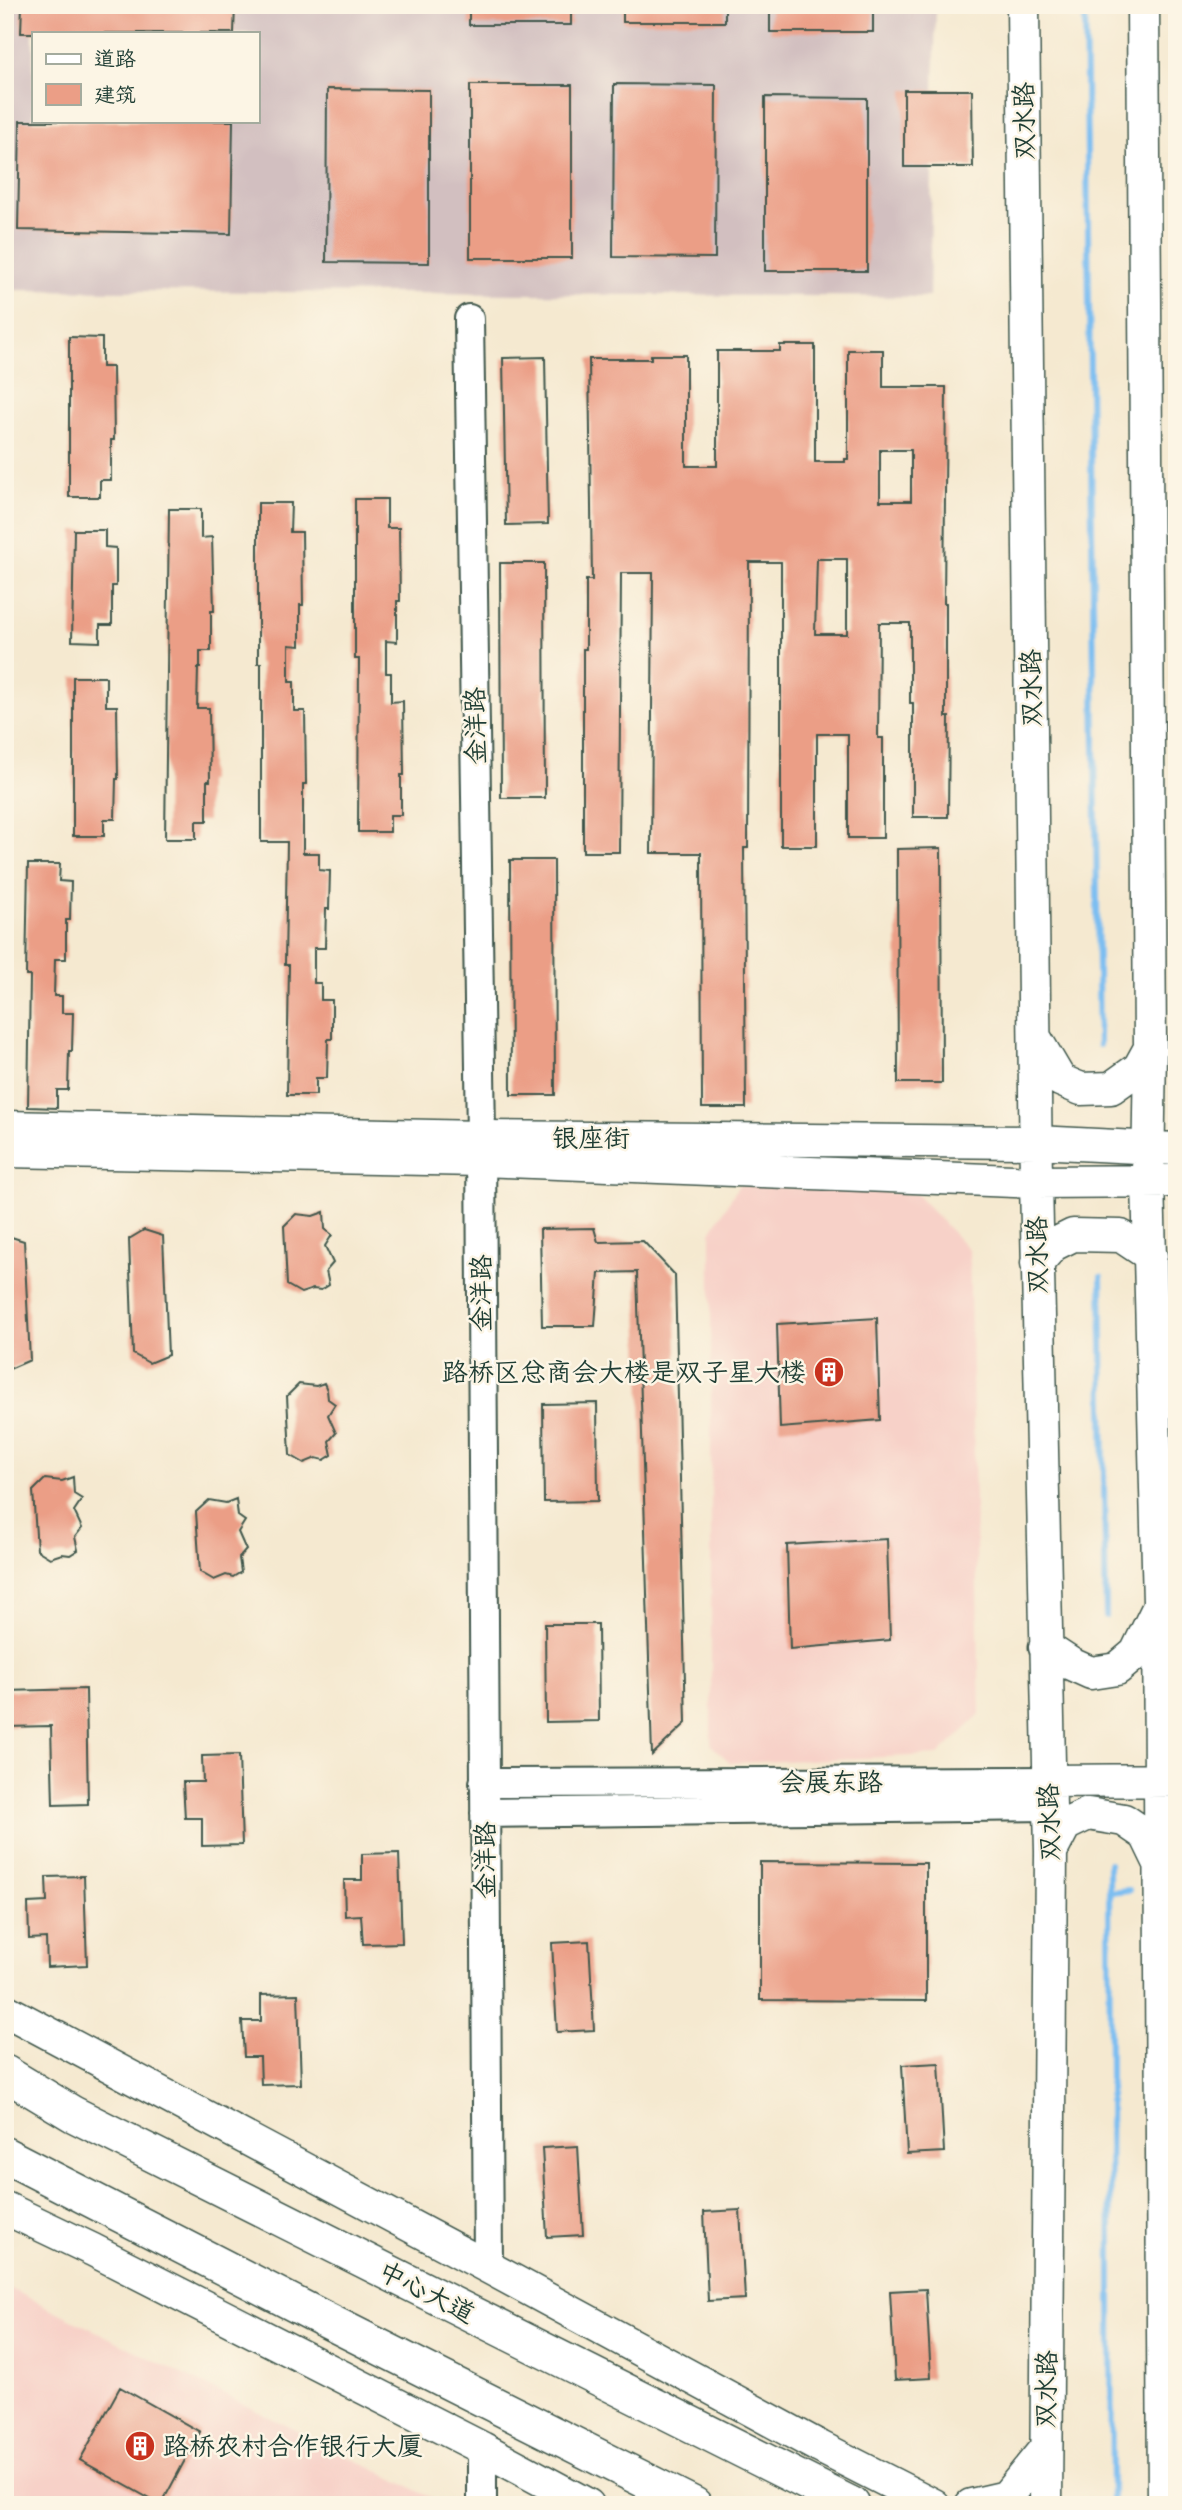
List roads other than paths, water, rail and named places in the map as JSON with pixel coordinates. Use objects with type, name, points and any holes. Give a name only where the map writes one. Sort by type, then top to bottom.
[{"type":"main road","name":"双水路","points":[[1023,5],[1037,1263],[1051,1852],[1046,2505]]},
{"type":"main road","points":[[1143,5],[1150,1048],[1163,1149],[1163,1180],[1150,1256],[1159,1603],[1168,1793],[1161,1867],[1164,2505]]},
{"type":"main road","points":[[1035,1037],[1060,1080],[1081,1089],[1111,1088],[1139,1068],[1150,1048]]},
{"type":"main road","name":"银座街","points":[[5,1127],[481,1149],[1036,1182],[1163,1180]]},
{"type":"main road","name":"银座街","points":[[5,1151],[481,1149],[1037,1142],[1163,1149]]},
{"type":"main road","points":[[1037,1263],[1053,1245],[1073,1235],[1121,1236],[1150,1256]]},
{"type":"main road","points":[[1045,1647],[1091,1673],[1117,1669],[1136,1653],[1150,1629],[1159,1603]]},
{"type":"main road","name":"会展东路","points":[[1049,1794],[1168,1793]]},
{"type":"main road","points":[[1051,1852],[1065,1825],[1088,1814],[1124,1820],[1146,1835],[1161,1867]]},
{"type":"main road","points":[[5,2010],[820,2447],[934,2505]]},
{"type":"main road","name":"中心大道","points":[[5,2073],[86,2120],[852,2505]]},
{"type":"main road","points":[[5,2155],[691,2504]]},
{"type":"main road","points":[[5,2208],[482,2448],[588,2505]]},
{"type":"main road","points":[[971,2505],[1006,2497],[1045,2449]]},
{"type":"street","name":"金洋路","points":[[469,319],[481,1149],[488,2267]]},
{"type":"street","name":"会展东路","points":[[485,1783],[1049,1794]]},
{"type":"street","name":"会展东路","points":[[485,1813],[1049,1794]]},
{"type":"street","points":[[482,2448],[482,2505]]},
{"type":"waterway","points":[[1085,5],[1099,1045]]},
{"type":"waterway","points":[[1101,1277],[1106,1616]]},
{"type":"waterway","points":[[1109,1863],[1112,2505]]},
{"type":"waterway","points":[[1109,1892],[1129,1890]]},
{"type":"place","name":"路桥区总商会大楼是双子星大楼","points":[[829,1372]]},
{"type":"place","name":"路桥农村合作银行大厦","points":[[140,2446]]}]
